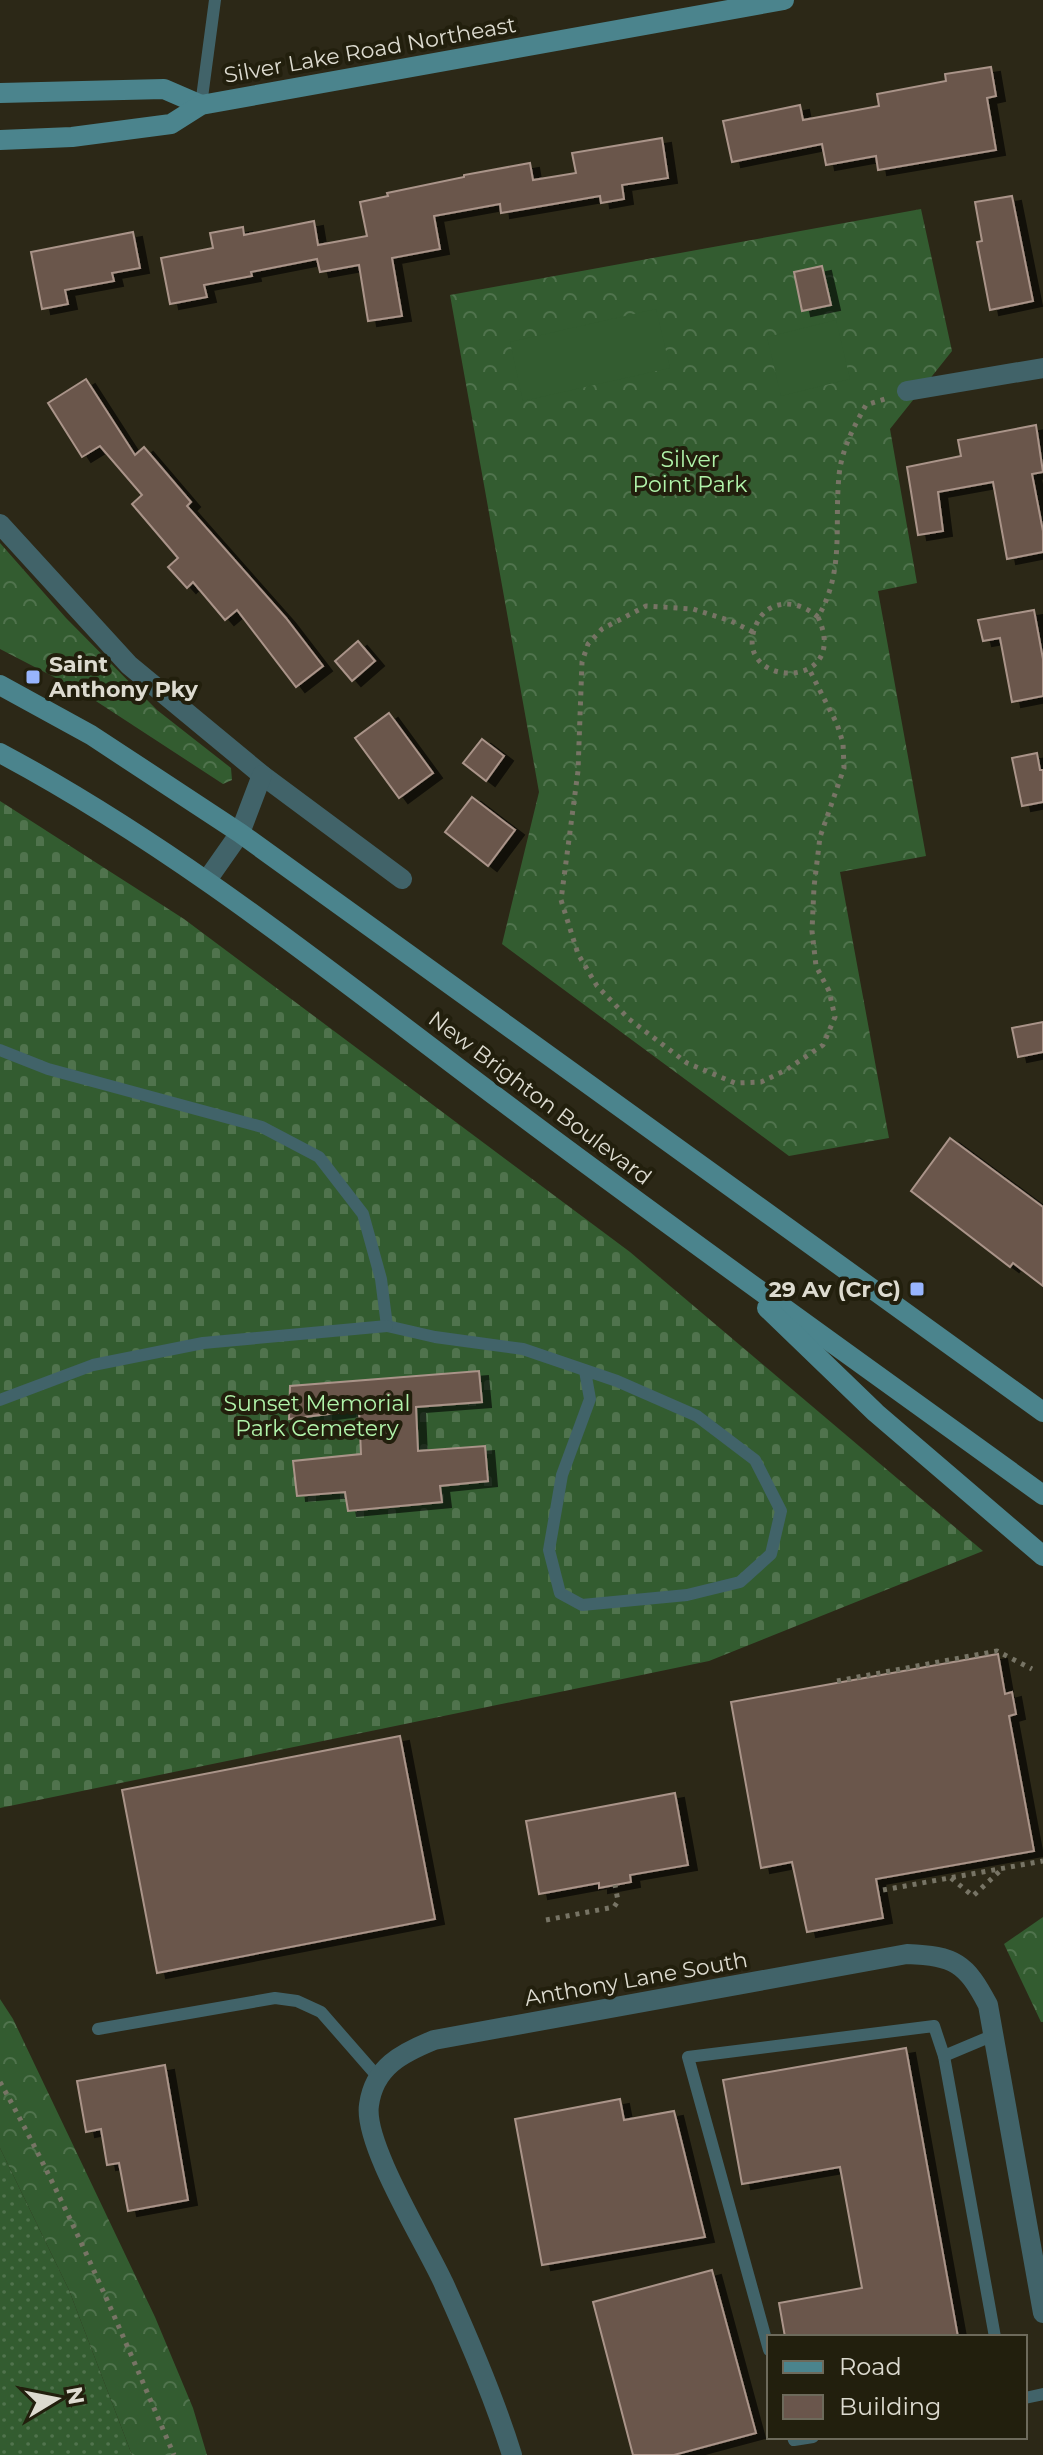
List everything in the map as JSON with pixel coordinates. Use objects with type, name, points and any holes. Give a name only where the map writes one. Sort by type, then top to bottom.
[{"type":"main road","name":"Silver Lake Road Northeast","points":[[0,140],[72,137],[171,124],[201,105],[784,0]]},
{"type":"main road","name":"Silver Lake Road Northeast","points":[[0,93],[164,89],[201,105]]},
{"type":"main road","name":"New Brighton Boulevard","points":[[0,685],[91,735],[240,833],[1043,1412]]},
{"type":"main road","name":"New Brighton Boulevard","points":[[0,753],[72,791],[207,880],[540,1129],[1043,1495]]},
{"type":"main road","points":[[716,1258],[876,1413],[1043,1556]]},
{"type":"street","points":[[907,391],[1043,368]]},
{"type":"street","points":[[0,524],[129,665],[262,775],[402,879]]},
{"type":"street","points":[[207,880],[240,833],[262,775]]},
{"type":"street","name":"Anthony Lane South","points":[[377,2076],[406,2051],[434,2040],[907,1954],[931,1955],[961,1965],[975,1981],[988,2005],[1043,2313]]},
{"type":"street","points":[[377,2076],[368,2105],[370,2128],[388,2172],[444,2284],[512,2455]]},
{"type":"lane","points":[[201,105],[215,0]]},
{"type":"lane","points":[[0,1050],[48,1069],[262,1127],[319,1157],[363,1214],[381,1279],[387,1326]]},
{"type":"lane","points":[[0,1400],[93,1365],[203,1343],[387,1326],[435,1337],[523,1349],[585,1371],[697,1416],[755,1460],[781,1511],[771,1554],[740,1582],[687,1595],[582,1605],[560,1593],[549,1550],[562,1475],[590,1399],[585,1371]]},
{"type":"lane","points":[[98,2029],[275,1998],[297,2001],[321,2012],[377,2076]]},
{"type":"lane","points":[[767,2343],[688,2057],[934,2026],[944,2056],[995,2335]]},
{"type":"lane","points":[[944,2056],[994,2035]]},
{"type":"path","points":[[818,617],[828,600],[838,560],[839,472],[853,428],[866,405],[907,391]]},
{"type":"path","points":[[791,603],[808,608],[818,617],[824,630],[824,646],[820,657],[809,669],[794,675],[773,672],[755,651],[753,632],[759,618],[771,607],[791,603]]},
{"type":"path","points":[[753,632],[693,609],[646,606],[602,629],[588,644],[582,662],[578,771],[561,900],[578,954],[597,986],[629,1019],[687,1063],[735,1083],[761,1082],[786,1070],[823,1045],[835,1017],[829,991],[816,966],[813,916],[820,837],[844,768],[843,743],[837,724],[809,669]]},
{"type":"path","points":[[837,1681],[997,1651],[1032,1669]]},
{"type":"path","points":[[883,1890],[1043,1861]]},
{"type":"path","points":[[951,1878],[973,1896],[1003,1869]]},
{"type":"path","points":[[546,1920],[614,1907],[618,1901],[615,1885]]},
{"type":"path","points":[[0,2082],[32,2139],[102,2289],[174,2455]]},
{"type":"green space","name":"Silver Point Park","points":[[921,209],[952,351],[890,429],[917,583],[878,591],[926,856],[840,872],[889,1138],[789,1156],[502,944],[539,792],[450,295]]},
{"type":"green space","points":[[656,309],[670,368],[523,401],[510,342]]},
{"type":"green space","points":[[836,320],[850,379],[781,396],[767,337]]},
{"type":"green space","points":[[0,543],[66,618],[157,710],[231,768],[232,780],[223,784],[79,690],[0,649]]},
{"type":"green space","name":"Sunset Memorial Park Cemetery","points":[[0,801],[184,919],[630,1252],[983,1551],[709,1661],[0,1808]]},
{"type":"green space","points":[[1043,1917],[1043,2022],[1041,2022],[1004,1944]]},
{"type":"green space","points":[[0,1999],[13,2019],[155,2317],[193,2408],[207,2455],[132,2455],[69,2290],[0,2148]]},
{"type":"green space","points":[[0,2148],[69,2290],[132,2455],[0,2455]]},
{"type":"building","points":[[991,67],[996,96],[987,98],[996,150],[878,170],[876,156],[826,165],[822,144],[732,162],[723,121],[800,105],[803,120],[879,106],[877,94],[946,81],[945,74]]},
{"type":"building","points":[[662,138],[668,178],[622,185],[624,199],[601,203],[600,196],[501,213],[500,204],[434,216],[440,249],[392,258],[402,316],[368,321],[359,265],[320,272],[317,259],[204,285],[207,297],[170,304],[161,258],[213,248],[210,233],[243,227],[244,235],[314,221],[318,245],[367,236],[360,202],[388,196],[387,193],[530,163],[533,180],[576,173],[572,153]]},
{"type":"building","points":[[1012,196],[1033,301],[990,310],[977,242],[982,241],[975,202]]},
{"type":"building","points":[[133,232],[140,268],[112,273],[114,281],[65,290],[68,304],[42,309],[31,252]]},
{"type":"building","points":[[822,266],[831,305],[802,311],[794,272]]},
{"type":"building","points":[[86,379],[135,455],[144,447],[191,502],[187,506],[286,618],[323,666],[296,687],[237,610],[225,620],[193,582],[187,588],[168,567],[178,558],[132,504],[142,495],[100,446],[82,457],[48,403]]},
{"type":"building","points":[[1036,425],[1043,472],[1032,474],[1043,531],[1043,552],[1007,559],[993,482],[938,492],[943,531],[918,535],[907,467],[961,456],[958,440]]},
{"type":"building","points":[[1034,610],[1043,659],[1043,696],[1012,702],[1000,638],[983,641],[978,620]]},
{"type":"building","points":[[358,641],[375,661],[352,681],[335,661]]},
{"type":"building","points":[[389,713],[433,773],[399,798],[355,738]]},
{"type":"building","points":[[482,739],[504,756],[486,781],[463,763]]},
{"type":"building","points":[[1037,753],[1040,770],[1043,770],[1043,802],[1022,806],[1012,758]]},
{"type":"building","points":[[472,797],[515,830],[488,866],[445,832]]},
{"type":"building","points":[[1043,1022],[1043,1052],[1018,1057],[1012,1028]]},
{"type":"building","points":[[950,1138],[1043,1207],[1043,1286],[1013,1263],[1010,1267],[911,1191]]},
{"type":"building","points":[[479,1371],[482,1402],[416,1407],[418,1451],[485,1446],[488,1481],[440,1486],[442,1502],[348,1511],[345,1492],[297,1496],[293,1461],[361,1454],[359,1410],[289,1419],[290,1386]]},
{"type":"building","points":[[998,1654],[1005,1694],[1012,1692],[1016,1714],[1009,1716],[1034,1851],[876,1879],[883,1918],[807,1932],[792,1862],[761,1868],[731,1702]]},
{"type":"building","points":[[400,1736],[435,1919],[157,1973],[122,1790]]},
{"type":"building","points":[[675,1793],[688,1865],[630,1875],[631,1882],[599,1888],[599,1883],[539,1894],[526,1821]]},
{"type":"building","points":[[906,2048],[958,2335],[785,2335],[779,2303],[862,2288],[840,2167],[742,2184],[723,2080]]},
{"type":"building","points":[[165,2065],[188,2200],[128,2211],[119,2163],[107,2165],[101,2129],[86,2132],[77,2081]]},
{"type":"building","points":[[620,2099],[624,2120],[674,2111],[705,2237],[542,2265],[515,2119]]},
{"type":"building","points":[[712,2270],[756,2433],[674,2455],[633,2455],[593,2302]]},
{"type":"place","name":"Saint Anthony Pky","points":[[33,677]]},
{"type":"place","name":"29 Av (Cr C)","points":[[917,1289]]}]
